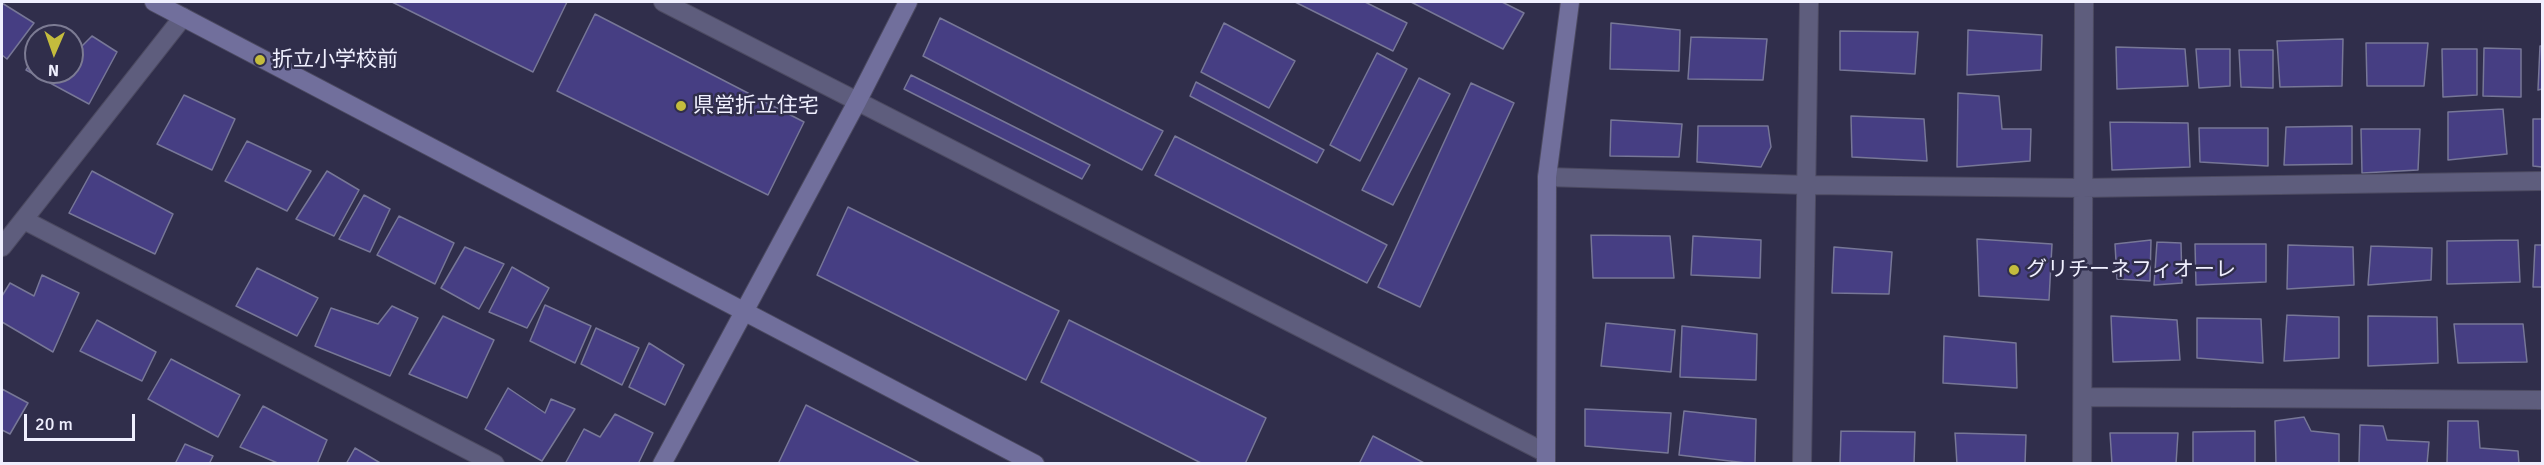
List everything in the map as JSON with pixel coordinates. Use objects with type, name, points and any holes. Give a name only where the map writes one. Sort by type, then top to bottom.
[{"type":"street","points":[[154,2],[1035,464]]},
{"type":"street","points":[[663,2],[1546,458],[1547,177],[1570,2]]},
{"type":"street","points":[[662,464],[857,102],[908,2]]},
{"type":"street","points":[[1802,464],[1809,2]]},
{"type":"street","points":[[2082,464],[2084,2]]},
{"type":"street","points":[[2,247],[183,17]]},
{"type":"street","points":[[1547,177],[1807,185],[2082,188],[2542,181]]},
{"type":"street","points":[[24,220],[495,464]]},
{"type":"street","points":[[2084,398],[2542,400]]},
{"type":"building","points":[[392,2],[567,2],[533,72]]},
{"type":"building","points":[[1295,2],[1365,2],[1407,23],[1393,51]]},
{"type":"building","points":[[1411,2],[1502,2],[1524,13],[1503,49]]},
{"type":"building","points":[[2,3],[34,23],[24,24],[24,36],[7,59],[2,55]]},
{"type":"building","name":"県営折立住宅","points":[[595,14],[804,122],[768,195],[557,91]]},
{"type":"building","points":[[940,18],[1163,131],[1142,170],[923,56]]},
{"type":"building","points":[[1224,23],[1295,61],[1269,108],[1201,72]]},
{"type":"building","points":[[1611,23],[1680,30],[1679,71],[1610,69]]},
{"type":"building","points":[[1968,30],[2042,35],[2041,70],[1967,75]]},
{"type":"building","points":[[1840,31],[1918,32],[1915,74],[1840,70]]},
{"type":"building","points":[[92,36],[117,52],[89,104],[52,84],[84,84],[84,44]]},
{"type":"building","points":[[1691,37],[1767,39],[1763,80],[1688,79]]},
{"type":"building","points":[[2343,39],[2342,86],[2280,87],[2277,41]]},
{"type":"building","points":[[2366,43],[2428,43],[2424,86],[2367,86]]},
{"type":"building","points":[[2540,46],[2542,46],[2542,89],[2538,90]]},
{"type":"building","points":[[2116,47],[2185,49],[2188,86],[2117,89]]},
{"type":"building","points":[[2484,48],[2521,49],[2521,97],[2483,96]]},
{"type":"building","points":[[2196,49],[2230,49],[2230,86],[2199,88]]},
{"type":"building","points":[[2442,49],[2477,49],[2477,95],[2443,97]]},
{"type":"building","points":[[2239,50],[2273,50],[2273,88],[2241,87]]},
{"type":"building","points":[[1377,53],[1407,69],[1360,161],[1330,145]]},
{"type":"building","points":[[911,75],[1090,165],[1082,179],[904,89]]},
{"type":"building","points":[[1419,78],[1450,94],[1393,205],[1362,190]]},
{"type":"building","points":[[1196,82],[1324,150],[1317,163],[1190,96]]},
{"type":"building","points":[[1471,83],[1514,103],[1420,307],[1378,287]]},
{"type":"building","points":[[1958,93],[1999,96],[2002,129],[2031,129],[2030,161],[1957,167]]},
{"type":"building","points":[[184,95],[235,119],[212,170],[157,144]]},
{"type":"building","points":[[2503,109],[2507,154],[2448,160],[2448,112]]},
{"type":"building","points":[[1851,116],[1924,119],[1927,161],[1852,157]]},
{"type":"building","points":[[2533,119],[2542,119],[2542,167],[2533,166]]},
{"type":"building","points":[[1611,120],[1682,124],[1679,157],[1610,156]]},
{"type":"building","points":[[2110,122],[2188,123],[2190,167],[2112,170]]},
{"type":"building","points":[[1698,126],[1768,126],[1771,147],[1761,167],[1697,162]]},
{"type":"building","points":[[2352,126],[2352,164],[2284,165],[2286,127]]},
{"type":"building","points":[[2199,128],[2268,128],[2268,166],[2200,162]]},
{"type":"building","points":[[2361,129],[2420,129],[2418,170],[2362,173]]},
{"type":"building","points":[[1175,136],[1387,245],[1367,283],[1155,175]]},
{"type":"building","points":[[247,141],[311,171],[287,211],[225,181]]},
{"type":"building","points":[[92,171],[173,214],[155,254],[69,213]]},
{"type":"building","points":[[327,171],[359,190],[334,236],[296,219]]},
{"type":"building","points":[[364,195],[390,209],[370,252],[339,239]]},
{"type":"building","points":[[848,207],[1059,311],[1026,380],[817,275]]},
{"type":"building","points":[[399,216],[454,243],[435,284],[377,255]]},
{"type":"building","points":[[1591,235],[1670,236],[1674,278],[1593,278]]},
{"type":"building","points":[[1693,236],[1761,240],[1760,278],[1691,275]]},
{"type":"building","name":"グリチーネフィオーレ","points":[[1977,239],[2052,244],[2049,300],[1979,296]]},
{"type":"building","points":[[2151,240],[2150,281],[2117,279],[2115,244]]},
{"type":"building","points":[[2518,240],[2520,282],[2447,284],[2447,241]]},
{"type":"building","points":[[2157,242],[2181,243],[2182,283],[2154,285]]},
{"type":"building","points":[[2195,244],[2266,244],[2266,282],[2196,285]]},
{"type":"building","points":[[2288,245],[2353,247],[2354,285],[2287,289]]},
{"type":"building","points":[[2535,245],[2542,245],[2542,287],[2533,287]]},
{"type":"building","points":[[2371,246],[2432,248],[2431,280],[2368,285]]},
{"type":"building","points":[[465,247],[504,264],[479,309],[441,288]]},
{"type":"building","points":[[1834,247],[1892,252],[1889,294],[1832,293]]},
{"type":"building","points":[[512,267],[549,288],[527,328],[489,312]]},
{"type":"building","points":[[257,268],[318,298],[297,336],[236,306]]},
{"type":"building","points":[[42,275],[79,293],[53,352],[2,322],[2,296],[10,283],[34,296]]},
{"type":"building","points":[[545,305],[591,326],[575,363],[530,341]]},
{"type":"building","points":[[392,306],[418,318],[390,376],[315,346],[331,308],[378,324]]},
{"type":"building","points":[[2287,315],[2339,317],[2339,358],[2284,361]]},
{"type":"building","points":[[443,316],[494,340],[467,398],[409,374]]},
{"type":"building","points":[[2111,316],[2177,320],[2180,360],[2113,362]]},
{"type":"building","points":[[2368,316],[2437,317],[2438,363],[2368,366]]},
{"type":"building","points":[[2197,318],[2261,319],[2263,363],[2197,358]]},
{"type":"building","points":[[97,320],[156,352],[142,381],[80,351]]},
{"type":"building","points":[[1069,320],[1266,418],[1245,464],[1203,464],[1041,382]]},
{"type":"building","points":[[1606,323],[1675,330],[1671,372],[1601,366]]},
{"type":"building","points":[[2454,324],[2523,324],[2527,362],[2458,363]]},
{"type":"building","points":[[1682,326],[1757,334],[1756,380],[1680,377]]},
{"type":"building","points":[[596,328],[639,348],[622,385],[581,364]]},
{"type":"building","points":[[1944,336],[2016,343],[2017,388],[1943,383]]},
{"type":"building","points":[[649,343],[684,365],[665,405],[629,387]]},
{"type":"building","points":[[171,359],[240,395],[218,437],[148,399]]},
{"type":"building","points":[[508,388],[545,413],[551,399],[575,409],[542,461],[485,429]]},
{"type":"building","points":[[2,389],[28,403],[10,434],[2,430]]},
{"type":"building","points":[[806,405],[922,464],[778,464]]},
{"type":"building","points":[[263,406],[327,440],[317,464],[280,464],[240,447]]},
{"type":"building","points":[[1585,409],[1671,413],[1668,453],[1585,446]]},
{"type":"building","points":[[1684,411],[1756,419],[1755,464],[1679,455]]},
{"type":"building","points":[[615,414],[653,433],[638,464],[565,464],[584,429],[600,437]]},
{"type":"building","points":[[2304,417],[2311,431],[2339,434],[2339,464],[2276,464],[2275,421]]},
{"type":"building","points":[[2448,421],[2478,421],[2480,448],[2518,451],[2519,464],[2447,464]]},
{"type":"building","points":[[2360,425],[2383,426],[2387,440],[2429,442],[2427,464],[2359,464]]},
{"type":"building","points":[[1841,431],[1915,432],[1914,464],[1840,464]]},
{"type":"building","points":[[2255,431],[2255,464],[2193,464],[2193,432]]},
{"type":"building","points":[[1955,433],[2026,435],[2025,464],[1957,464]]},
{"type":"building","points":[[2110,433],[2178,433],[2176,464],[2112,464]]},
{"type":"building","points":[[1373,436],[1426,464],[1359,464]]},
{"type":"building","points":[[185,444],[213,456],[209,464],[175,464]]},
{"type":"building","points":[[355,448],[382,464],[346,464]]},
{"type":"place","name":"折立小学校前","points":[[260,60]]},
{"type":"place","name":"県営折立住宅","points":[[681,106]]},
{"type":"place","name":"グリチーネフィオーレ","points":[[2014,270]]}]
